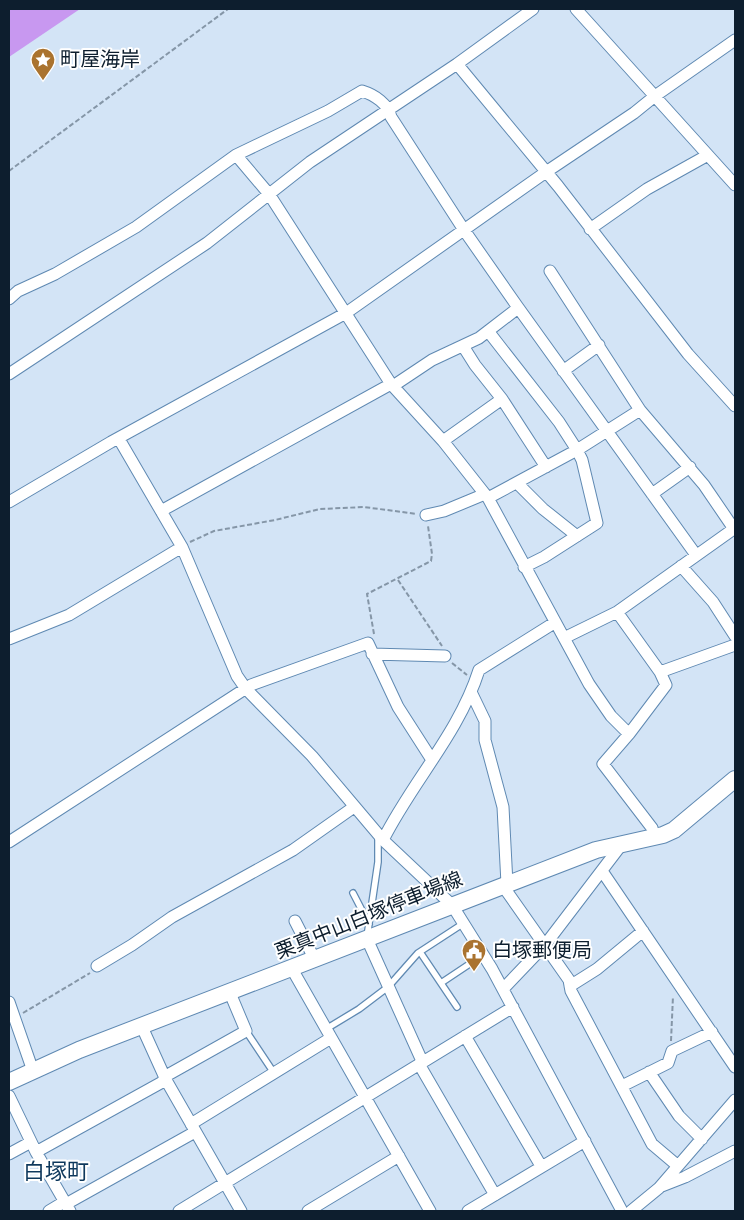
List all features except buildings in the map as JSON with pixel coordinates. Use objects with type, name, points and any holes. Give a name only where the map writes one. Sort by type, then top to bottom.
[{"type":"main road","name":"栗真中山白塚停車場線","points":[[9,1082],[79,1050],[315,960],[368,932],[452,905],[596,850],[654,835],[663,835],[674,830],[735,778]]},
{"type":"street","points":[[9,374],[207,243],[310,162],[457,64],[533,9]]},
{"type":"street","points":[[576,9],[735,185]]},
{"type":"street","points":[[9,502],[346,313],[546,172],[634,113],[735,40]]},
{"type":"street","points":[[457,64],[546,172],[688,354],[735,406]]},
{"type":"street","points":[[9,299],[18,291],[55,274],[136,227],[236,154],[328,111],[362,91],[370,93],[389,109],[391,117],[464,230],[696,555]]},
{"type":"street","points":[[236,154],[269,194],[392,385],[442,441],[487,496],[554,623],[596,696],[611,716],[629,734]]},
{"type":"street","points":[[590,229],[647,189],[708,155]]},
{"type":"street","points":[[550,271],[640,410],[690,467],[735,529],[617,612],[564,638]]},
{"type":"street","points":[[162,511],[392,385],[432,360],[463,346],[488,331],[518,308]]},
{"type":"street","points":[[488,331],[559,422],[577,450],[582,460],[597,523],[524,567]]},
{"type":"street","points":[[563,371],[599,345]]},
{"type":"street","points":[[463,346],[475,365],[502,399],[546,467]]},
{"type":"street","points":[[442,441],[502,399]]},
{"type":"street","points":[[426,515],[487,496],[517,483],[577,450],[640,410]]},
{"type":"street","points":[[119,439],[182,547],[237,676],[246,689],[312,756],[381,837],[452,905],[503,989],[622,1211]]},
{"type":"street","points":[[652,494],[690,467]]},
{"type":"street","points":[[517,483],[543,509],[577,536]]},
{"type":"street","points":[[9,639],[76,611],[182,547]]},
{"type":"street","points":[[681,566],[712,602],[735,636]]},
{"type":"street","points":[[617,612],[660,672],[666,685],[629,734],[603,764],[624,789],[652,828],[654,835]]},
{"type":"street","points":[[381,837],[432,760],[472,694],[479,670],[554,623]]},
{"type":"street","points":[[660,672],[735,645]]},
{"type":"street","points":[[370,649],[398,707],[432,760]]},
{"type":"street","points":[[9,842],[246,689],[290,669],[370,649],[445,656]]},
{"type":"street","points":[[472,694],[485,721],[485,740],[503,807],[505,885],[569,980],[571,991],[652,1144],[678,1166]]},
{"type":"street","points":[[96,966],[132,945],[172,917],[293,850],[354,807]]},
{"type":"street","points":[[503,989],[545,945],[622,844]]},
{"type":"street","points":[[602,871],[735,1067]]},
{"type":"street","points":[[294,921],[315,960]]},
{"type":"street","points":[[570,986],[596,969],[643,931]]},
{"type":"street","points":[[368,932],[388,987],[421,1063],[495,1196]]},
{"type":"street","points":[[292,969],[399,1156],[427,1210]]},
{"type":"street","points":[[9,1154],[33,1147],[165,1078],[246,1031],[230,993]]},
{"type":"street","points":[[9,1002],[33,1071]]},
{"type":"street","points":[[179,1211],[513,1007]]},
{"type":"street","points":[[142,1027],[165,1078],[241,1211]]},
{"type":"street","points":[[622,1086],[668,1063],[672,1051],[712,1032]]},
{"type":"street","points":[[49,1211],[67,1206],[193,1128],[329,1033]]},
{"type":"street","points":[[465,1036],[541,1166]]},
{"type":"street","points":[[649,1072],[679,1116],[702,1139]]},
{"type":"street","points":[[9,1096],[33,1147],[67,1206]]},
{"type":"street","points":[[631,1211],[659,1188],[735,1100]]},
{"type":"street","points":[[468,1211],[585,1141]]},
{"type":"street","points":[[659,1188],[735,1151]]},
{"type":"street","points":[[308,1211],[399,1156]]},
{"type":"lane","points":[[368,932],[381,837]]},
{"type":"lane","points":[[353,893],[368,932]]},
{"type":"lane","points":[[329,1033],[388,987],[420,952],[464,923]]},
{"type":"lane","points":[[420,952],[457,1007]]},
{"type":"lane","points":[[441,983],[483,954]]},
{"type":"lane","points":[[246,1031],[274,1073]]},
{"type":"path","points":[[9,171],[228,9]]},
{"type":"path","points":[[182,547],[214,531],[275,520],[320,509],[364,507],[426,515],[432,546],[430,562],[367,594],[375,640],[370,649]]},
{"type":"path","points":[[397,579],[443,648],[445,656],[464,675],[477,676]]},
{"type":"path","points":[[14,1018],[67,987],[96,966]]},
{"type":"path","points":[[672,1051],[674,977]]},
{"type":"shaded area","points":[[9,9],[80,9],[9,57]]},
{"type":"place","name":"町屋海岸","points":[[43,81]]},
{"type":"place","name":"白塚郵便局","points":[[474,972]]},
{"type":"district","name":"白塚町","points":[[56,1172]]}]
